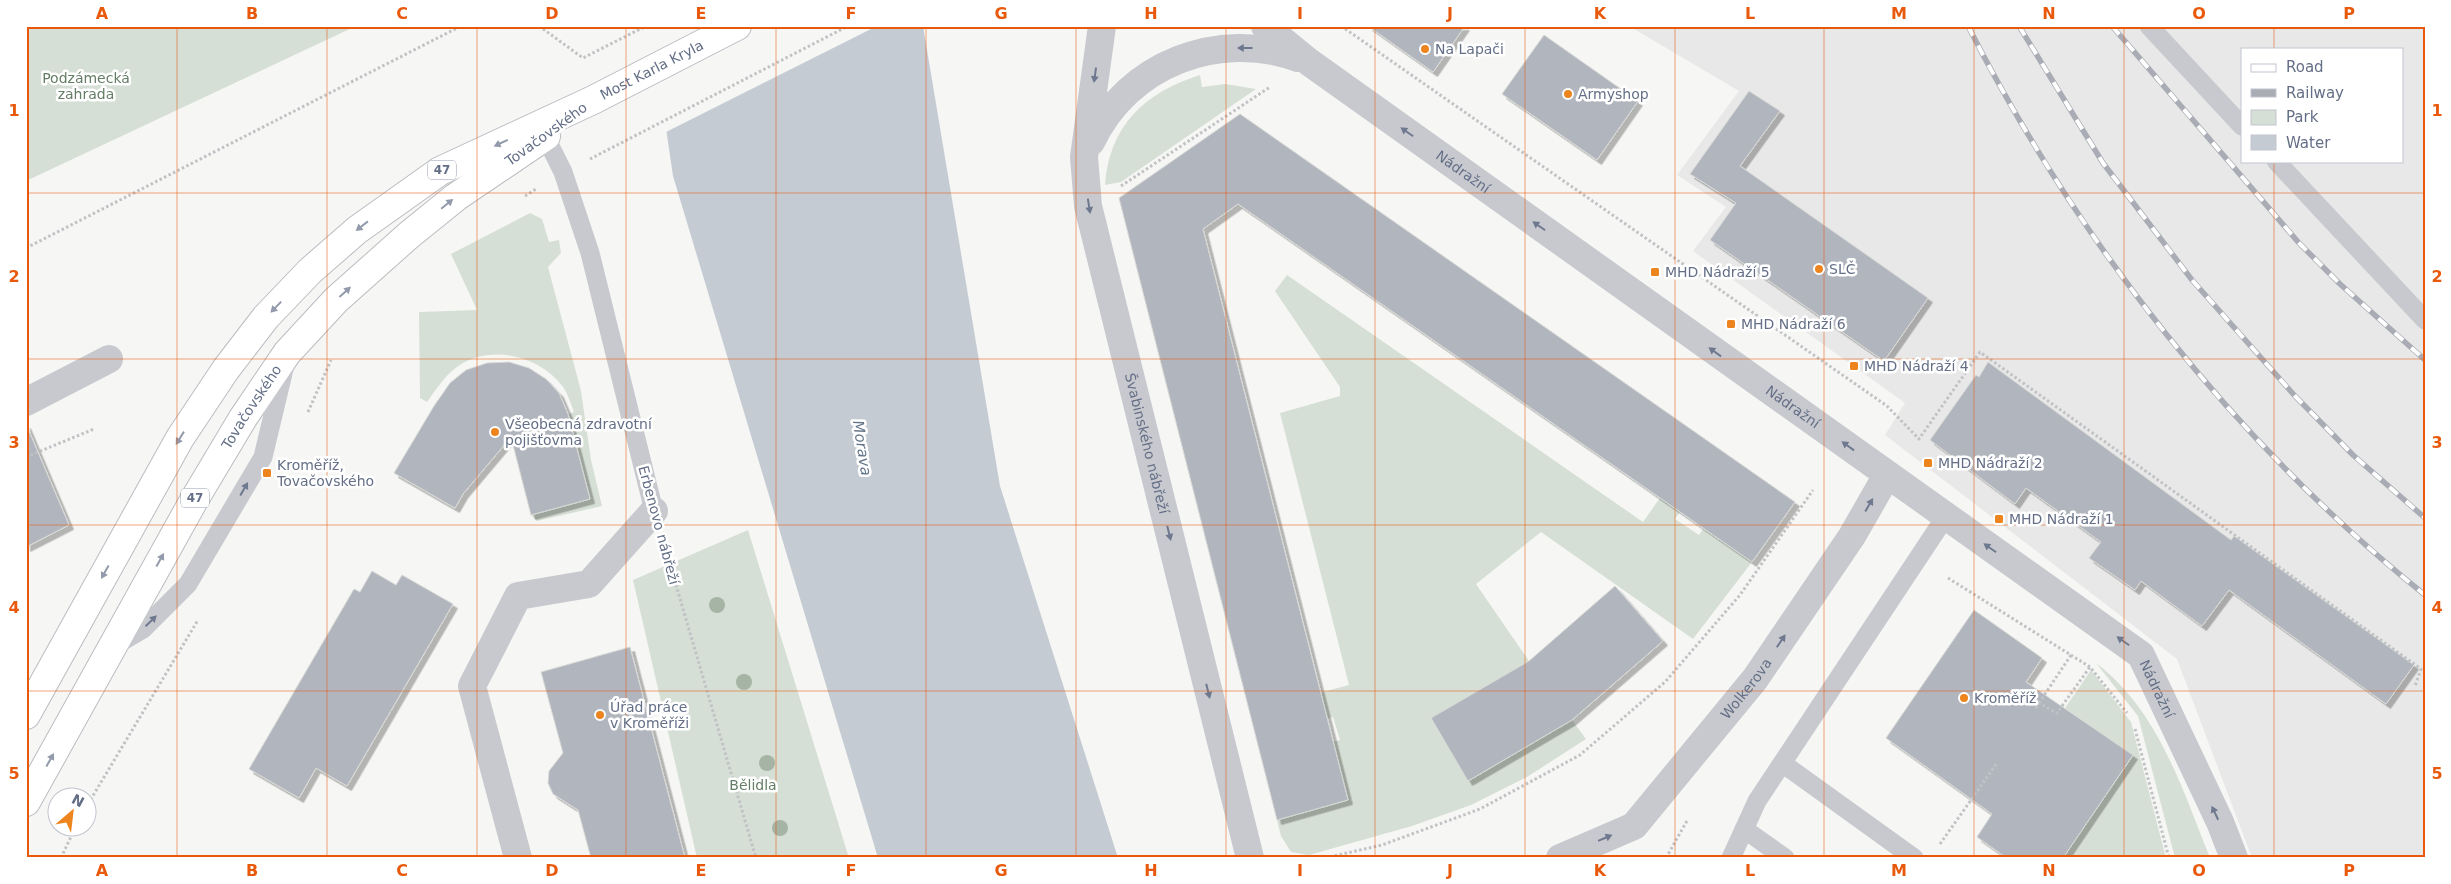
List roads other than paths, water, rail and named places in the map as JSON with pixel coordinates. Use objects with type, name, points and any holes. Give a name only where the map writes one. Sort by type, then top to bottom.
[{"type":"main road","name":"Most Karla Kryla","points":[[593,100],[738,26]]},
{"type":"main road","name":"Tovačovského","points":[[26,802],[110,648],[242,418],[287,353],[336,300],[410,235],[456,197],[545,136],[593,100]]},
{"type":"main road","name":"Tovačovského","points":[[26,715],[180,438],[226,369],[266,317],[310,272],[357,230],[433,176],[593,100]]},
{"type":"street","name":"Švabinského nábřeží","points":[[1102,26],[1084,157],[1088,206],[1250,858]]},
{"type":"street","name":"Nádražní","points":[[1265,26],[1309,62],[2141,654],[2234,858]]},
{"type":"street","points":[[1084,157],[1097,129],[1115,104],[1138,82],[1170,62],[1192,54],[1221,48],[1251,47],[1281,52],[1309,62]]},
{"type":"street","points":[[26,402],[109,359]]},
{"type":"street","name":"Wolkerova","points":[[1560,858],[1634,826],[1755,679],[1852,536],[1887,475]]},
{"type":"street","points":[[518,858],[472,686],[518,596],[589,584],[654,511]]},
{"type":"lane","points":[[2149,26],[2241,125]]},
{"type":"lane","name":"Erbenovo nábřeží","points":[[545,136],[563,172],[590,253],[654,511]]},
{"type":"lane","points":[[2277,162],[2425,320]]},
{"type":"lane","points":[[110,648],[143,629],[188,584],[263,457],[287,353]]},
{"type":"lane","points":[[1730,858],[1757,801],[1946,516]]},
{"type":"lane","points":[[1782,764],[1914,858]]},
{"type":"lane","points":[[1744,829],[1785,858]]},
{"type":"water","name":"Morava","points":[[651,26],[923,26],[1000,486],[1118,858],[878,858],[673,176]]},
{"type":"railway","points":[[1968,26],[2011,106],[2059,185],[2111,261],[2166,334],[2226,405],[2289,472],[2355,536],[2425,595]]},
{"type":"railway","points":[[2019,26],[2103,163],[2192,280],[2295,396],[2353,455],[2425,518]]},
{"type":"railway","points":[[2112,26],[2299,243],[2340,284],[2425,360]]},
{"type":"place","name":"Na Lapači","points":[[1425,49]]},
{"type":"place","name":"Armyshop","points":[[1568,94]]},
{"type":"place","name":"SLČ","points":[[1819,269]]},
{"type":"place","name":"MHD Nádraží 5","points":[[1655,272]]},
{"type":"place","name":"MHD Nádraží 6","points":[[1731,324]]},
{"type":"place","name":"MHD Nádraží 4","points":[[1854,366]]},
{"type":"place","name":"Všeobecná zdravotní pojišťovma","points":[[495,432]]},
{"type":"place","name":"MHD Nádraží 2","points":[[1928,463]]},
{"type":"place","name":"Kroměříž, Tovačovského","points":[[267,473]]},
{"type":"place","name":"MHD Nádraží 1","points":[[1999,519]]},
{"type":"place","name":"Kroměříž","points":[[1964,698]]},
{"type":"place","name":"Úřad práce v Kroměříži","points":[[600,715]]},
{"type":"park label","name":"Podzámecká zahrada","points":[[86,86]]},
{"type":"park label","name":"Bělidla","points":[[753,785]]}]
